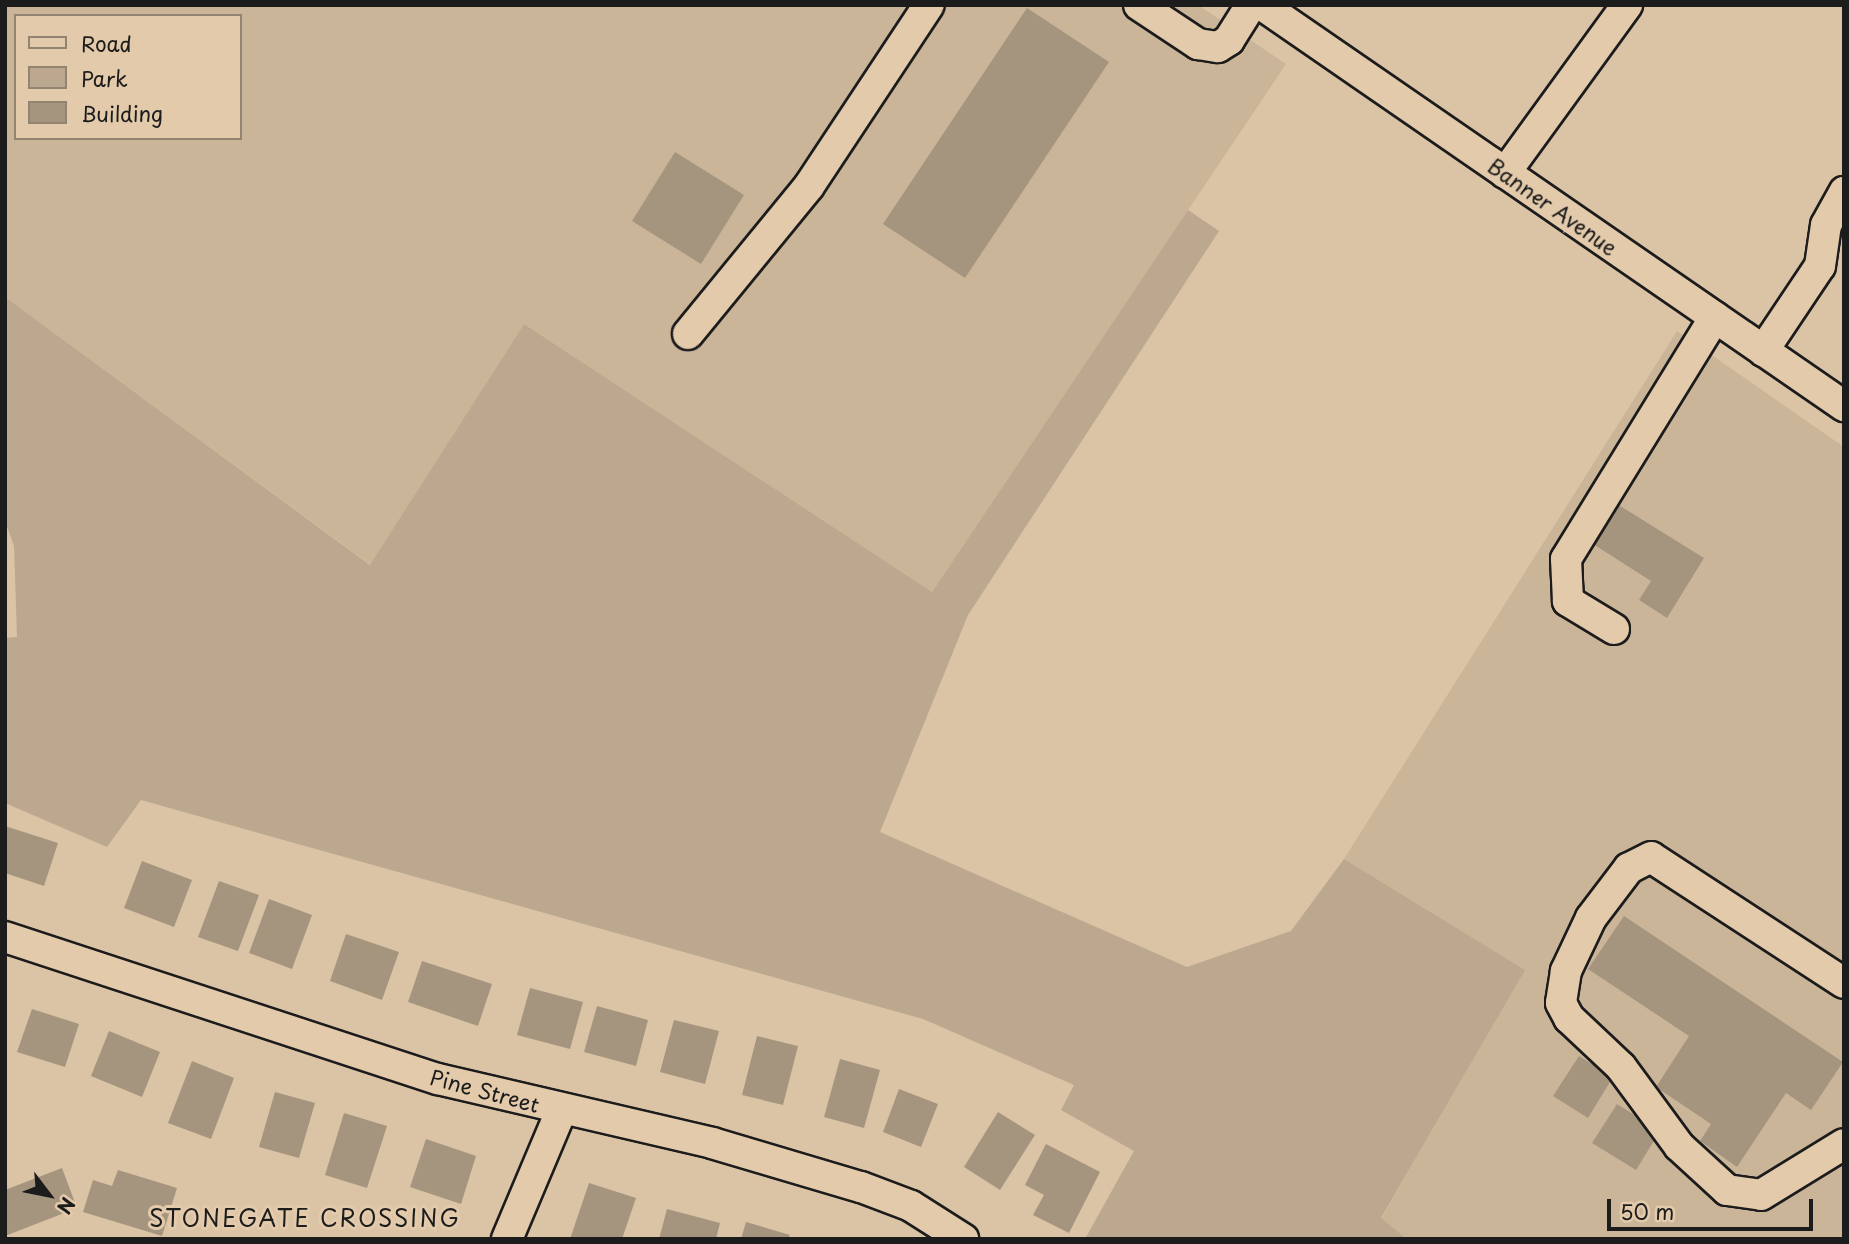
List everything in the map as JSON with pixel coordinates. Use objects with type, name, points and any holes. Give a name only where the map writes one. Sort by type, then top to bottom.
[{"type":"street","points":[[688,334],[809,186],[929,5]]},
{"type":"street","points":[[1139,5],[1198,44],[1218,47],[1229,40],[1251,5]]},
{"type":"street","name":"Banner Avenue","points":[[1262,5],[1844,406]]},
{"type":"street","points":[[1505,173],[1627,5]]},
{"type":"street","points":[[1763,351],[1820,266],[1826,225],[1844,192]]},
{"type":"street","points":[[1614,629],[1568,601],[1566,559],[1715,317]]},
{"type":"street","points":[[1844,982],[1651,857],[1629,868],[1591,918],[1566,971],[1561,1003],[1569,1018],[1621,1067],[1679,1146],[1727,1191],[1761,1195],[1844,1144]]},
{"type":"street","name":"Pine Street","points":[[5,937],[438,1079],[561,1111],[712,1143],[861,1187],[911,1206],[963,1239]]},
{"type":"street","points":[[507,1239],[561,1111]]},
{"type":"shaded area","points":[[5,5],[1198,5],[1286,64],[932,592],[524,324],[371,565],[5,297]]},
{"type":"shaded area","points":[[1677,331],[1844,447],[1844,1239],[1407,1239],[1381,1219],[1524,970],[1344,859]]},
{"type":"green space","points":[[1188,210],[1219,231],[968,615],[880,832],[1187,967],[1291,931],[1344,859],[1525,970],[1381,1218],[1407,1239],[1085,1239],[1134,1151],[1061,1110],[1074,1085],[923,1019],[141,800],[107,847],[5,803],[5,638],[17,637],[14,546],[5,521],[5,297],[370,565],[524,324],[932,592]]},
{"type":"building","points":[[1027,8],[1109,62],[965,278],[883,224]]},
{"type":"building","points":[[675,152],[744,195],[701,264],[632,221]]},
{"type":"building","points":[[1617,504],[1704,558],[1667,618],[1639,600],[1651,581],[1593,544]]},
{"type":"building","points":[[5,826],[58,843],[44,886],[5,873]]},
{"type":"building","points":[[142,861],[192,880],[174,927],[124,908]]},
{"type":"building","points":[[219,881],[259,895],[238,951],[198,937]]},
{"type":"building","points":[[269,899],[312,915],[292,969],[249,953]]},
{"type":"building","points":[[1624,916],[1843,1062],[1811,1110],[1786,1093],[1737,1167],[1700,1141],[1711,1124],[1656,1087],[1689,1036],[1588,969]]},
{"type":"building","points":[[346,934],[399,952],[382,1000],[330,981]]},
{"type":"building","points":[[422,961],[492,984],[478,1026],[408,1002]]},
{"type":"building","points":[[530,988],[583,1002],[570,1049],[517,1035]]},
{"type":"building","points":[[597,1006],[648,1020],[636,1066],[584,1052]]},
{"type":"building","points":[[32,1009],[79,1024],[65,1067],[17,1052]]},
{"type":"building","points":[[674,1020],[719,1031],[705,1084],[660,1072]]},
{"type":"building","points":[[109,1031],[160,1052],[142,1097],[91,1076]]},
{"type":"building","points":[[757,1036],[798,1046],[783,1105],[742,1095]]},
{"type":"building","points":[[1579,1056],[1613,1077],[1588,1118],[1553,1096]]},
{"type":"building","points":[[840,1059],[880,1070],[864,1128],[824,1117]]},
{"type":"building","points":[[192,1061],[234,1078],[211,1139],[168,1123]]},
{"type":"building","points":[[899,1089],[938,1104],[921,1147],[883,1132]]},
{"type":"building","points":[[275,1092],[315,1103],[299,1158],[259,1147]]},
{"type":"building","points":[[1617,1104],[1660,1131],[1636,1170],[1592,1143]]},
{"type":"building","points":[[998,1112],[1035,1135],[1000,1190],[964,1167]]},
{"type":"building","points":[[344,1113],[387,1126],[367,1188],[325,1175]]},
{"type":"building","points":[[426,1139],[476,1156],[461,1204],[410,1187]]},
{"type":"building","points":[[1046,1144],[1100,1172],[1069,1233],[1033,1215],[1044,1195],[1025,1185]]},
{"type":"building","points":[[62,1168],[77,1208],[5,1236],[5,1190]]},
{"type":"building","points":[[118,1170],[177,1188],[162,1236],[83,1212],[93,1180],[112,1186]]},
{"type":"building","points":[[589,1183],[636,1198],[622,1239],[570,1239]]},
{"type":"building","points":[[667,1209],[720,1223],[716,1239],[659,1239]]},
{"type":"building","points":[[746,1222],[790,1235],[788,1239],[741,1239]]},
{"type":"district","name":"STONEGATE CROSSING","points":[[305,1218]]}]
